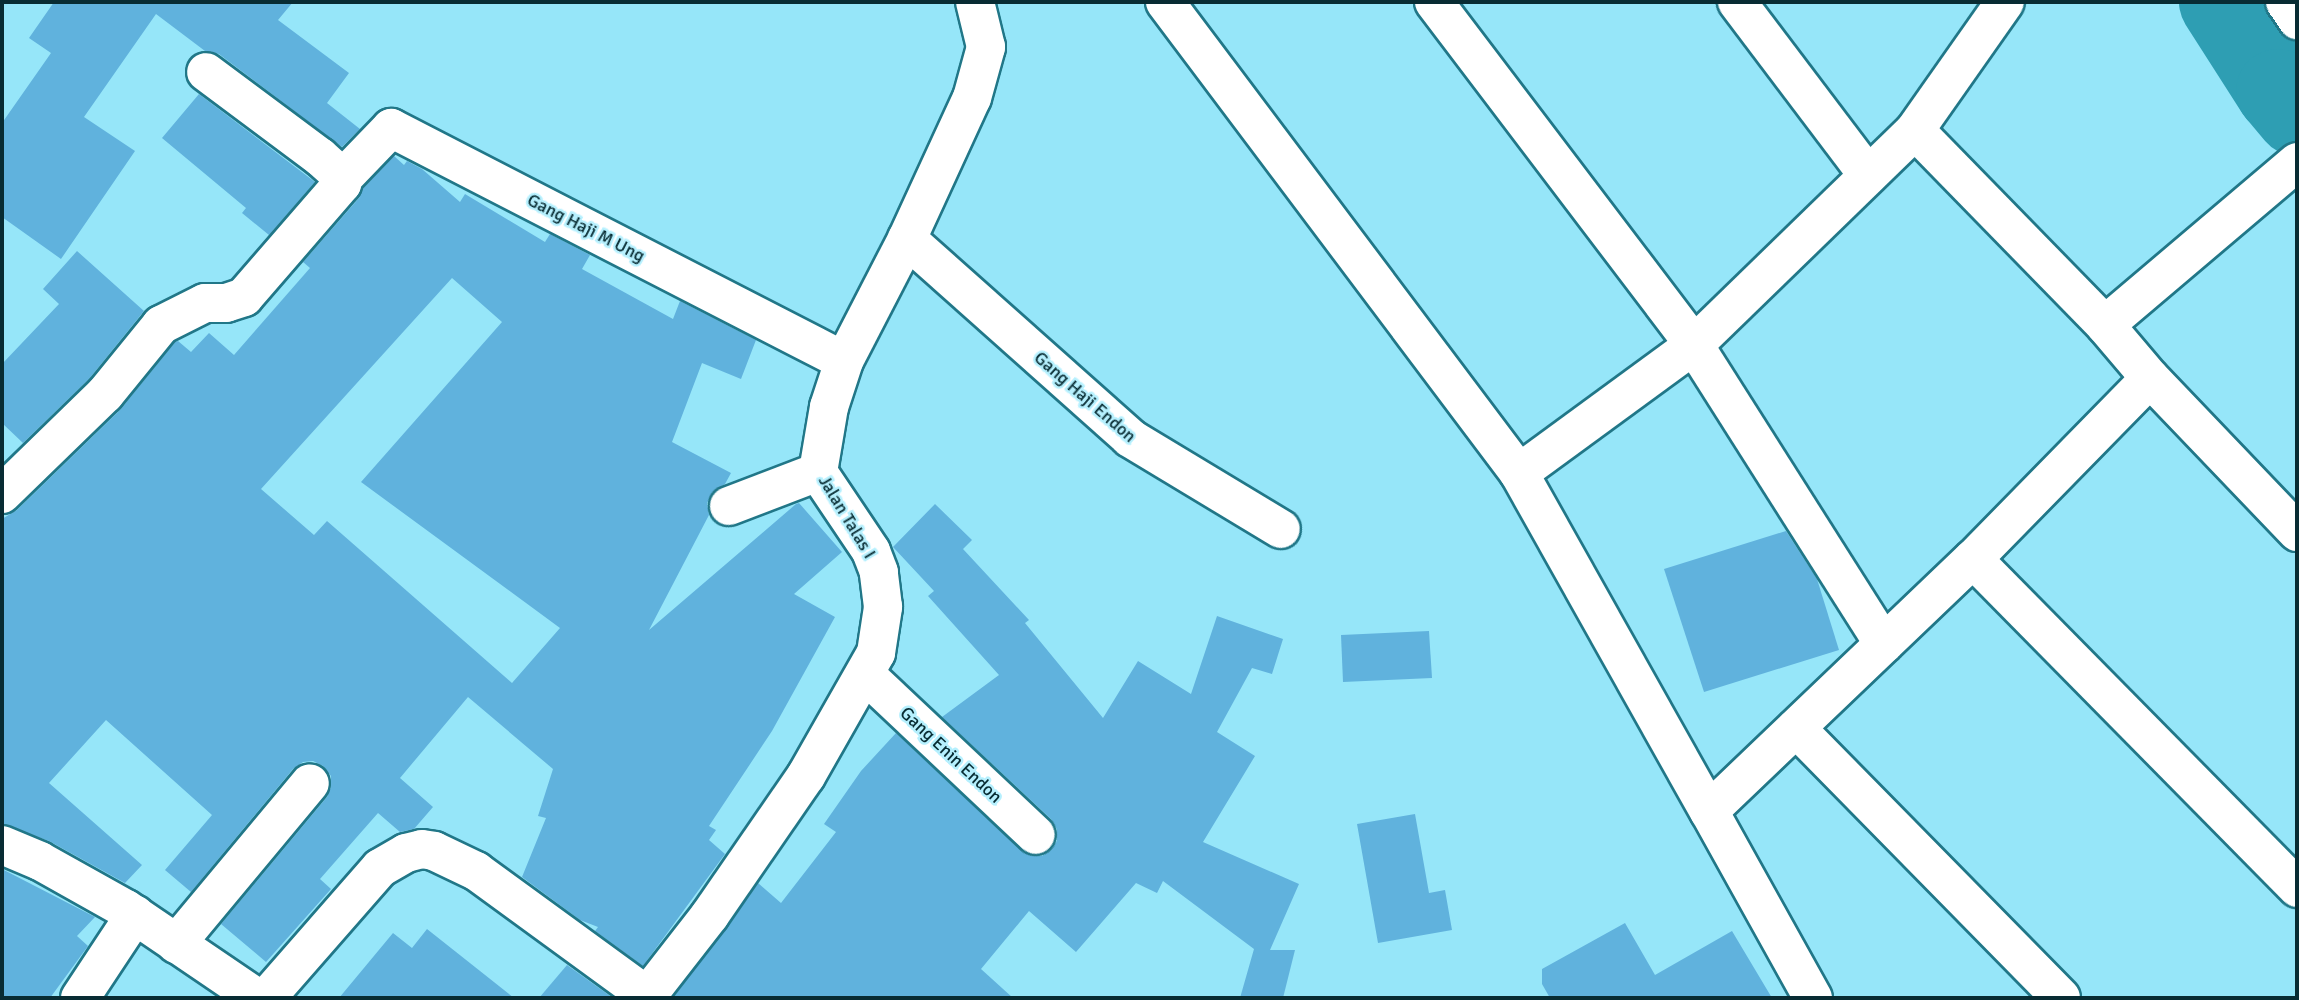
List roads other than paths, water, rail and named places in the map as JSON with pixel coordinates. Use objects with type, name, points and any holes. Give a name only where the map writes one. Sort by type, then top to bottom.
[{"type":"street","name":"Jalan Talas I","points":[[649,997],[710,915],[806,776],[866,675],[876,653],[883,607],[879,572],[871,551],[818,471],[829,407],[844,361],[907,239],[975,85],[986,47],[975,2]]},
{"type":"street","points":[[1165,2],[1519,473],[1813,998]]},
{"type":"street","points":[[1434,2],[1694,345],[1884,644]]},
{"type":"street","points":[[1737,2],[1868,176]]},
{"type":"street","points":[[1519,473],[1694,345],[1915,130],[2005,2]]},
{"type":"street","points":[[2285,2],[2297,20]]},
{"type":"street","points":[[2,494],[105,394],[161,325],[205,303],[226,303],[244,297],[342,184],[342,179],[320,157],[206,72]]},
{"type":"street","name":"Gang Haji M Ung","points":[[342,179],[391,128],[844,361]]},
{"type":"street","points":[[1915,130],[2105,325],[2150,378],[2297,532]]},
{"type":"street","points":[[2105,325],[2291,179]]},
{"type":"street","name":"Gang Haji Endon","points":[[907,239],[1130,438],[1282,529]]},
{"type":"street","points":[[1709,811],[1973,559],[2150,378]]},
{"type":"street","points":[[729,506],[818,471]]},
{"type":"street","points":[[1973,559],[2297,888]]},
{"type":"street","name":"Gang Enin Endon","points":[[866,675],[1036,835]]},
{"type":"street","points":[[1796,728],[2061,998]]},
{"type":"street","points":[[176,944],[310,782]]},
{"type":"street","points":[[2,845],[40,861],[135,915],[259,998],[268,996],[380,868],[405,853],[422,849],[434,851],[476,871],[649,997]]},
{"type":"street","points":[[80,998],[135,915]]},
{"type":"waterway","points":[[2221,2],[2278,91],[2297,114]]}]
